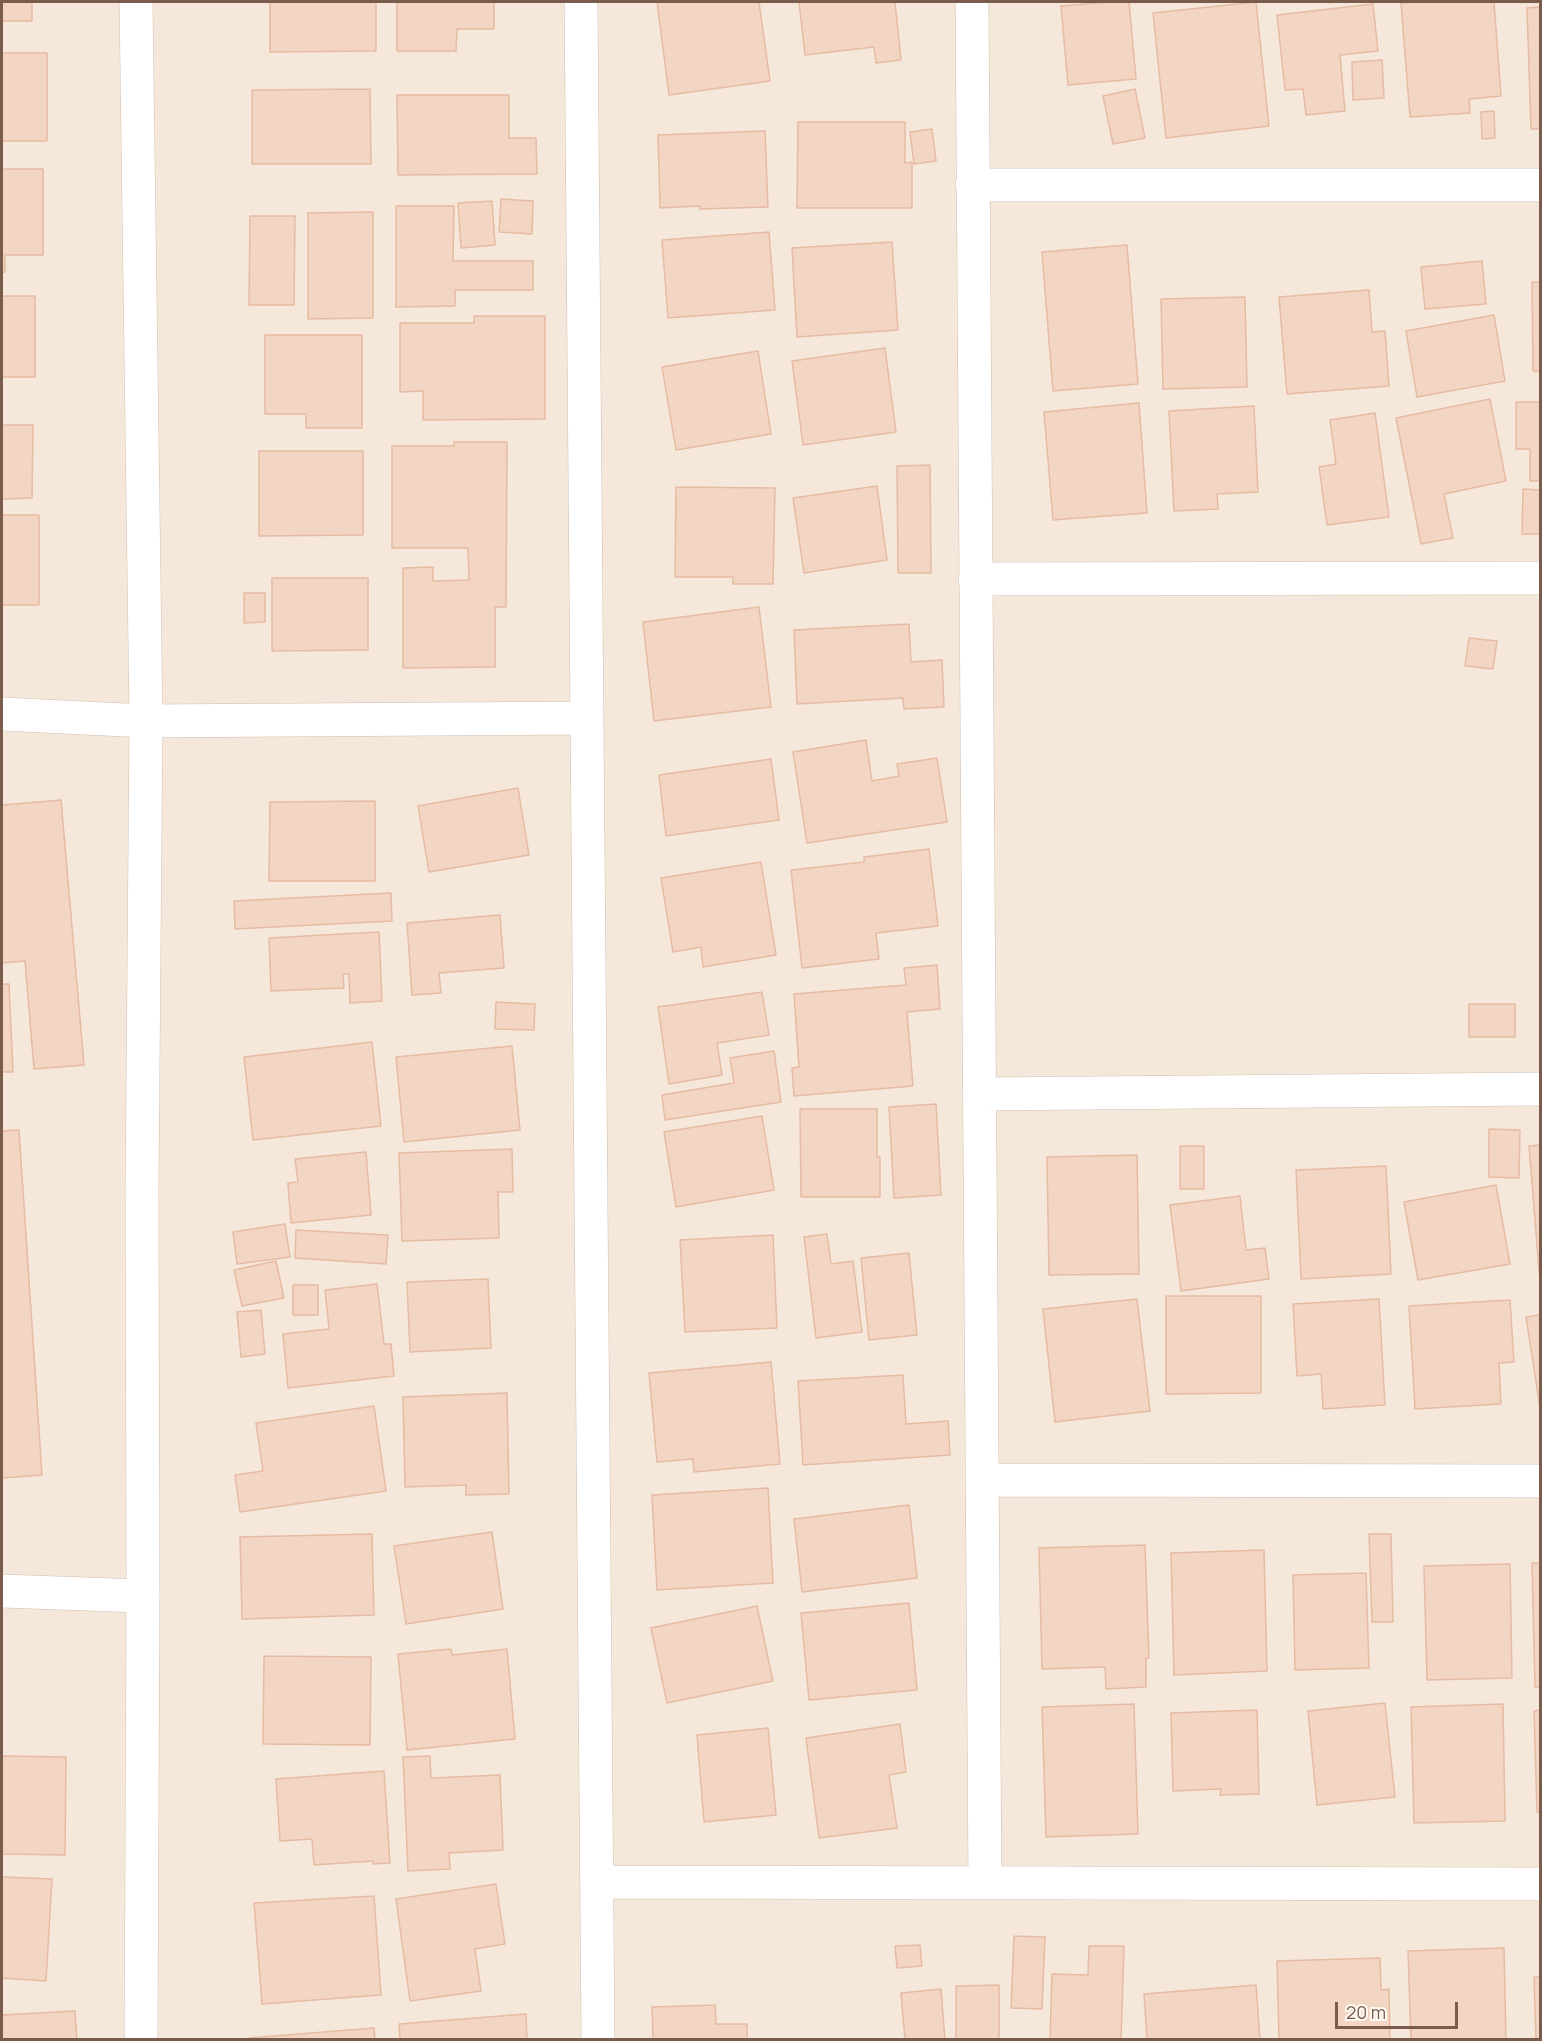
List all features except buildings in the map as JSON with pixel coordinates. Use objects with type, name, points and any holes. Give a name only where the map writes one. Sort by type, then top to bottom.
[{"type":"street","points":[[136,2],[146,721],[142,1190],[141,2040]]},
{"type":"street","points":[[581,2],[598,2040]]},
{"type":"street","points":[[972,2],[986,1883]]},
{"type":"street","points":[[972,185],[1540,185]]},
{"type":"street","points":[[975,579],[1540,578]]},
{"type":"street","points":[[2,714],[146,721],[587,718]]},
{"type":"street","points":[[979,1094],[1540,1089]]},
{"type":"street","points":[[982,1480],[1540,1481]]},
{"type":"street","points":[[2,1591],[143,1596]]},
{"type":"street","points":[[597,1882],[1540,1884]]},
{"type":"shaded area","points":[[2,2],[1540,2],[1540,2039],[2,2039]]}]
